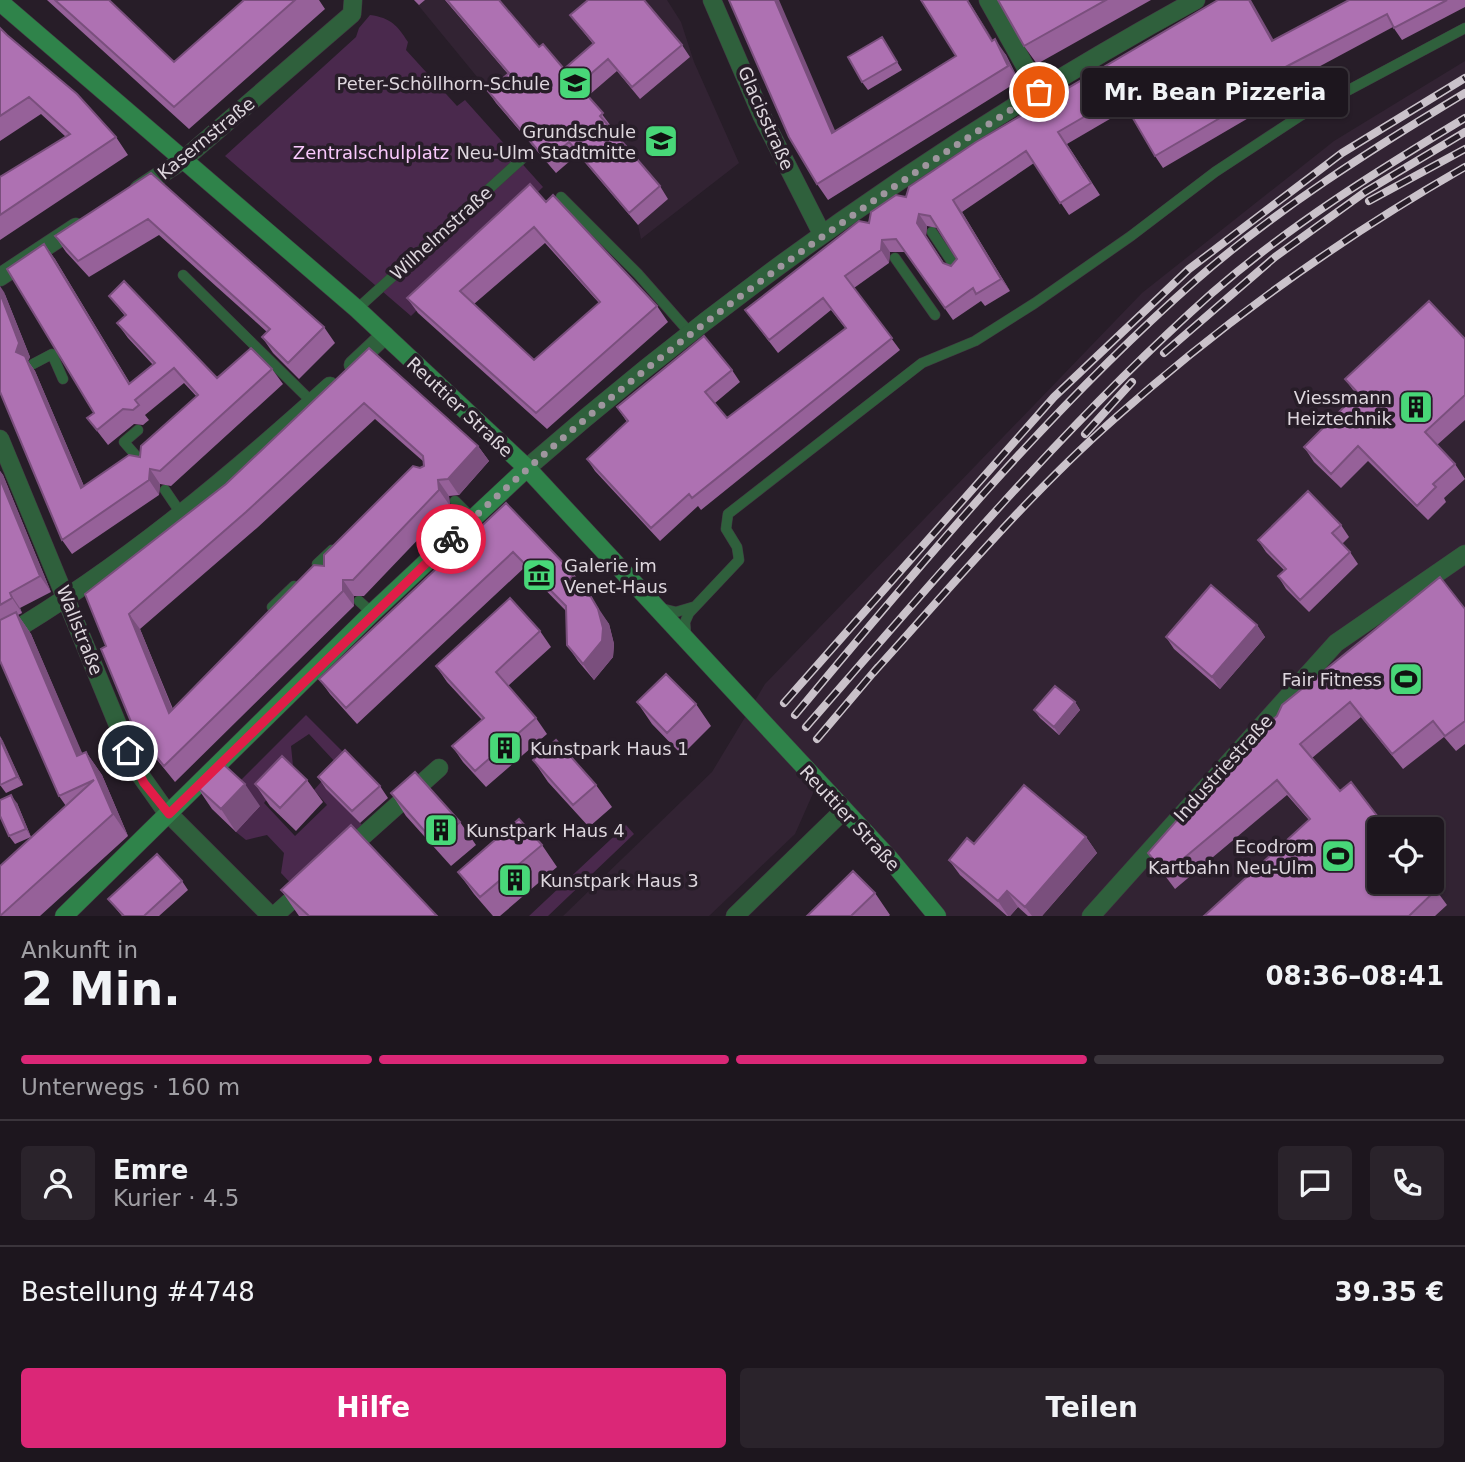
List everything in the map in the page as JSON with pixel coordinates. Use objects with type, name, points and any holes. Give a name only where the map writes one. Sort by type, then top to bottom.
[{"type":"main road","name":"Reuttier Straße","points":[[17,0],[31,29]]},
{"type":"main road","name":"Reuttier Straße","points":[[0,2],[357,309],[527,468],[937,916]]},
{"type":"main road","points":[[64,916],[169,814],[365,607],[472,518],[527,468]]},
{"type":"street","points":[[339,0],[353,7]]},
{"type":"street","name":"Glacisstraße","points":[[712,0],[762,116],[822,234]]},
{"type":"street","points":[[988,0],[1039,92]]},
{"type":"street","points":[[527,468],[690,333],[822,234],[862,213],[1039,92],[1196,0]]},
{"type":"street","name":"Kasernstraße","points":[[121,199],[183,160],[353,7]]},
{"type":"street","points":[[0,277],[86,221]]},
{"type":"street","points":[[0,639],[68,599],[182,516],[385,335]]},
{"type":"street","name":"Wallstraße","points":[[0,439],[136,769],[169,814],[272,916]]},
{"type":"street","name":"Industriestraße","points":[[1091,916],[1336,643],[1465,554]]},
{"type":"street","points":[[336,861],[439,768]]},
{"type":"street","points":[[735,916],[843,811]]},
{"type":"street","points":[[272,916],[315,879]]},
{"type":"lane","points":[[688,645],[685,622],[693,606],[739,560],[737,547],[726,529],[728,514],[922,363],[975,341],[1035,303],[1215,173],[1300,116],[1465,28]]},
{"type":"lane","name":"Wilhelmstraße","points":[[357,309],[524,157]]},
{"type":"lane","points":[[561,197],[638,274],[690,333]]},
{"type":"lane","points":[[932,232],[958,271]]},
{"type":"lane","points":[[895,258],[935,315]]},
{"type":"lane","points":[[183,275],[312,402]]},
{"type":"lane","points":[[33,364],[52,354],[63,379]]},
{"type":"lane","points":[[138,430],[122,444],[146,466]]},
{"type":"lane","points":[[165,491],[182,516]]},
{"type":"lane","points":[[455,500],[472,518]]},
{"type":"lane","points":[[308,573],[320,567],[337,546]]},
{"type":"lane","points":[[272,607],[299,581]]},
{"type":"lane","points":[[653,605],[676,612],[693,606]]},
{"type":"shaded area","name":"Peter-Schöllhorn-Schule","points":[[414,0],[667,0],[681,22],[694,62],[739,163],[641,239],[638,225],[578,155],[556,173]]},
{"type":"shaded area","points":[[1465,61],[1465,916],[937,916],[818,782],[795,834],[709,916],[563,916],[712,772],[765,684],[1142,293],[1334,141]]},
{"type":"green space","name":"Zentralschulplatz","points":[[370,15],[388,20],[397,27],[408,42],[406,50],[457,106],[465,100],[543,187],[411,316],[225,156],[356,37],[359,28]]},
{"type":"green space","points":[[306,715],[353,762],[327,789],[365,828],[297,890],[281,873],[284,853],[267,835],[246,840],[236,832],[260,806],[237,784]],"holes":[[[309,734],[337,764],[314,790],[327,805],[295,836],[264,803],[293,766],[291,746]]]},
{"type":"green space","points":[[626,825],[634,834],[548,916],[529,916]]},
{"type":"building","points":[[55,0],[109,0],[174,62],[244,0],[295,0],[174,107]]},
{"type":"building","name":"Peter-Schöllhorn-Schule","points":[[447,0],[499,0],[539,47],[543,44],[564,69],[594,43],[570,15],[588,0],[644,0],[682,45],[632,87],[608,59],[578,85],[603,113],[600,116],[660,186],[629,213],[569,142],[547,161],[488,91],[509,73]]},
{"type":"building","points":[[729,0],[775,0],[832,133],[956,56],[921,0],[967,0],[992,41],[995,39],[1008,66],[817,184],[789,137]]},
{"type":"building","points":[[998,0],[1106,0],[1024,46]]},
{"type":"building","points":[[1218,0],[1249,0],[1272,41],[1349,0],[1447,0],[1394,28],[1387,14],[1274,73],[1280,83],[1155,156],[1120,96],[1058,132],[1091,183],[1060,203],[1026,151],[953,200],[1001,279],[976,294],[973,288],[945,308],[896,239],[882,240],[881,250],[845,276],[892,338],[692,498],[689,494],[651,528],[587,459],[628,421],[617,407],[704,336],[732,370],[705,392],[727,418],[846,328],[823,298],[769,340],[745,310],[859,221],[869,223],[871,212],[896,195],[906,197],[909,187],[976,142]],"holes":[[[919,214],[930,216],[957,259],[951,266],[943,263],[917,223]]]},
{"type":"building","points":[[0,28],[77,94],[116,137],[0,215],[0,177],[70,134],[29,97],[0,116]]},
{"type":"building","points":[[882,37],[897,62],[862,82],[848,57]]},
{"type":"building","points":[[151,173],[324,327],[288,363],[262,337],[270,329],[148,219],[78,261],[55,236]]},
{"type":"building","points":[[530,184],[546,202],[553,195],[657,306],[536,413],[407,298]],"holes":[[[534,227],[600,302],[534,360],[460,291]]]},
{"type":"building","points":[[44,244],[129,384],[155,363],[117,323],[126,315],[109,296],[124,281],[217,378],[251,348],[272,369],[160,471],[150,469],[149,480],[62,540],[0,392],[0,293],[19,343],[16,352],[25,356],[81,488],[129,455],[140,457],[141,446],[198,395],[174,368],[135,400],[139,405],[133,410],[123,409],[97,430],[87,418],[94,413],[7,269]]},
{"type":"building","points":[[1429,301],[1465,339],[1465,395],[1425,432],[1455,464],[1433,484],[1436,487],[1417,506],[1358,446],[1331,474],[1304,447],[1358,393],[1345,379]]},
{"type":"building","points":[[369,348],[478,446],[448,479],[438,480],[439,490],[353,580],[343,580],[343,591],[164,766],[134,729],[101,649],[106,646],[85,594],[226,484]],"holes":[[[364,403],[423,456],[424,466],[413,466],[324,555],[324,566],[314,565],[169,713],[129,614],[246,512]]]},
{"type":"building","points":[[0,479],[40,576],[10,593],[12,598],[0,605]]},
{"type":"building","points":[[1308,491],[1341,525],[1332,533],[1350,552],[1300,600],[1278,576],[1286,569],[1258,540]]},
{"type":"building","points":[[506,503],[574,574],[570,579],[591,597],[598,609],[603,628],[602,641],[583,664],[567,645],[566,606],[513,552],[346,708],[319,679]]},
{"type":"building","points":[[1440,577],[1465,609],[1465,721],[1445,736],[1433,721],[1392,754],[1350,702],[1300,744],[1340,791],[1351,782],[1378,817],[1367,817],[1367,894],[1432,894],[1409,916],[1204,916],[1310,819],[1277,780],[1165,874],[1148,853],[1245,743],[1277,716],[1282,705]]},
{"type":"building","points":[[1211,585],[1257,625],[1212,677],[1166,637]]},
{"type":"building","points":[[510,598],[540,631],[496,672],[536,718],[475,771],[452,746],[484,718],[436,666]]},
{"type":"building","points":[[16,612],[77,756],[86,752],[113,814],[0,916],[0,866],[94,780],[59,796],[0,661],[0,620]]},
{"type":"building","points":[[666,674],[696,704],[667,733],[637,702]]},
{"type":"building","points":[[1055,686],[1075,702],[1054,727],[1034,710]]},
{"type":"building","points":[[0,739],[17,777],[0,785]]},
{"type":"building","points":[[556,740],[596,785],[573,805],[533,760]]},
{"type":"building","points":[[345,750],[380,786],[352,811],[318,777]]},
{"type":"building","points":[[282,756],[307,780],[280,808],[255,784]]},
{"type":"building","points":[[221,762],[245,784],[221,809],[197,787]]},
{"type":"building","points":[[415,772],[460,822],[436,844],[391,793]]},
{"type":"building","points":[[1024,785],[1086,837],[1025,907],[1007,891],[998,901],[949,860],[967,838],[974,844]]},
{"type":"building","points":[[11,795],[26,829],[9,836],[0,816],[0,800]]},
{"type":"building","points":[[519,819],[542,845],[480,897],[458,872]]},
{"type":"building","points":[[351,825],[437,916],[309,916],[281,890]]},
{"type":"building","points":[[157,854],[182,881],[144,916],[124,916],[108,899]]},
{"type":"building","points":[[853,871],[875,893],[851,916],[807,916]]},
{"type":"railway","points":[[784,703],[1054,397],[1189,269],[1342,153],[1465,78]]},
{"type":"railway","points":[[795,715],[987,490],[1037,435],[1141,330],[1196,280],[1260,228],[1361,158],[1465,93]]},
{"type":"railway","points":[[806,727],[1002,504],[1157,343],[1272,244],[1367,179],[1465,118]]},
{"type":"railway","points":[[1164,353],[1275,257],[1365,192],[1465,132]]},
{"type":"railway","points":[[1369,201],[1465,149]]},
{"type":"railway","points":[[873,673],[1050,480],[1154,384],[1239,316],[1327,253],[1465,167]]},
{"type":"railway","points":[[1085,434],[1132,382]]},
{"type":"railway","points":[[817,739],[878,667]]},
{"type":"way so far","points":[[451,539],[556,443],[751,285],[822,234],[1039,92]]},
{"type":"place","name":"Peter-Schöllhorn-Schule","points":[[575,83]]},
{"type":"place","name":"Mr. Bean Pizzeria","points":[[1039,92]]},
{"type":"place","name":"Grundschule Neu-Ulm Stadtmitte","points":[[661,141]]},
{"type":"place","name":"Viessmann Heiztechnik","points":[[1416,407]]},
{"type":"place","name":"Galerie im Venet-Haus","points":[[539,575]]},
{"type":"place","name":"Fair Fitness","points":[[1406,679]]},
{"type":"place","name":"Kunstpark Haus 1","points":[[505,748]]},
{"type":"place","name":"Kunstpark Haus 4","points":[[441,830]]},
{"type":"place","name":"Ecodrom Kartbahn Neu-Ulm","points":[[1338,856]]},
{"type":"place","name":"Kunstpark Haus 3","points":[[515,880]]},
{"type":"route","points":[[128,751],[144,783],[169,814],[372,613],[451,539]]}]
